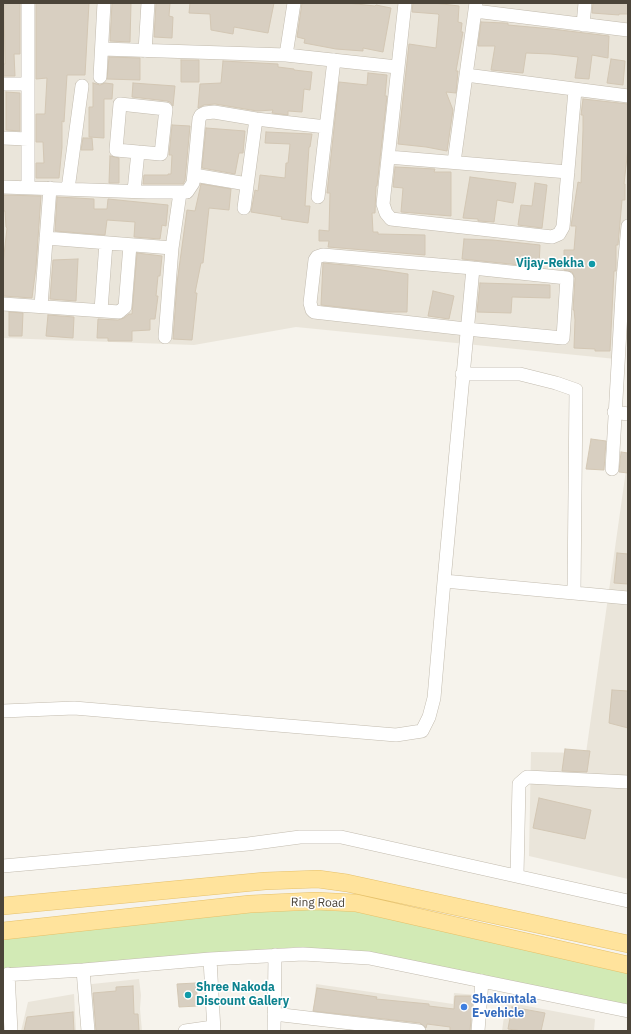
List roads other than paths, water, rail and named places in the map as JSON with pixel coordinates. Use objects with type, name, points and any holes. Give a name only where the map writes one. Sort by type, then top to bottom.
[{"type":"main road","name":"Ring Road","points":[[3,906],[265,881],[318,879],[346,883],[628,944]]},
{"type":"main road","name":"Ring Road","points":[[3,931],[250,904],[316,901],[356,903],[628,965]]},
{"type":"street","points":[[28,3],[28,188]]},
{"type":"street","points":[[100,77],[104,3]]},
{"type":"street","points":[[145,51],[148,3]]},
{"type":"street","points":[[286,55],[294,3]]},
{"type":"street","points":[[404,3],[383,204],[386,213],[391,220],[552,237],[558,234],[563,227],[575,90]]},
{"type":"street","points":[[583,25],[585,3]]},
{"type":"street","points":[[454,162],[475,7],[583,25],[628,30]]},
{"type":"street","points":[[102,49],[286,55],[397,68]]},
{"type":"street","points":[[318,198],[334,60]]},
{"type":"street","points":[[466,75],[628,96]]},
{"type":"street","points":[[3,84],[28,84]]},
{"type":"street","points":[[68,188],[82,86]]},
{"type":"street","points":[[120,104],[166,109],[162,154],[138,152],[116,150],[120,104]]},
{"type":"street","points":[[3,187],[187,192],[193,183],[199,119],[201,115],[205,113],[214,112],[256,119],[326,127]]},
{"type":"street","points":[[244,208],[256,119]]},
{"type":"street","points":[[3,138],[28,139]]},
{"type":"street","points":[[134,191],[138,152]]},
{"type":"street","points":[[388,157],[568,172]]},
{"type":"street","points":[[194,175],[247,184]]},
{"type":"street","points":[[41,306],[50,188]]},
{"type":"street","points":[[165,338],[172,248],[180,193]]},
{"type":"street","points":[[612,469],[614,412],[628,226]]},
{"type":"street","points":[[46,238],[172,248]]},
{"type":"street","points":[[101,310],[106,243]]},
{"type":"street","points":[[3,304],[119,312],[124,307],[130,245]]},
{"type":"street","points":[[323,255],[472,268],[566,278],[563,338],[314,312],[310,303],[315,260],[317,257],[323,255]]},
{"type":"street","points":[[3,711],[74,708],[396,735],[422,731],[429,718],[434,698],[472,268]]},
{"type":"street","points":[[462,374],[520,374],[556,383],[576,390],[574,593]]},
{"type":"street","points":[[614,412],[628,414]]},
{"type":"street","points":[[444,581],[628,598]]},
{"type":"street","points":[[517,876],[519,784],[523,780],[527,777],[538,777],[628,782]]},
{"type":"street","points":[[3,866],[248,844],[300,837],[341,837],[628,901]]},
{"type":"street","points":[[11,1031],[6,974],[83,970],[210,959],[303,954],[368,958],[628,1011]]},
{"type":"street","points":[[274,1031],[275,955]]},
{"type":"street","points":[[185,1031],[214,1029],[210,959]]},
{"type":"street","points":[[83,970],[88,1031]]},
{"type":"street","points":[[478,1031],[482,981]]},
{"type":"street","points":[[274,1014],[357,1028],[418,1031]]},
{"type":"place","name":"Vijay-Rekha","points":[[592,264]]},
{"type":"place","name":"Shree Nakoda Discount Gallery","points":[[188,995]]},
{"type":"place","name":"Shakuntala E-vehicle","points":[[464,1007]]}]
